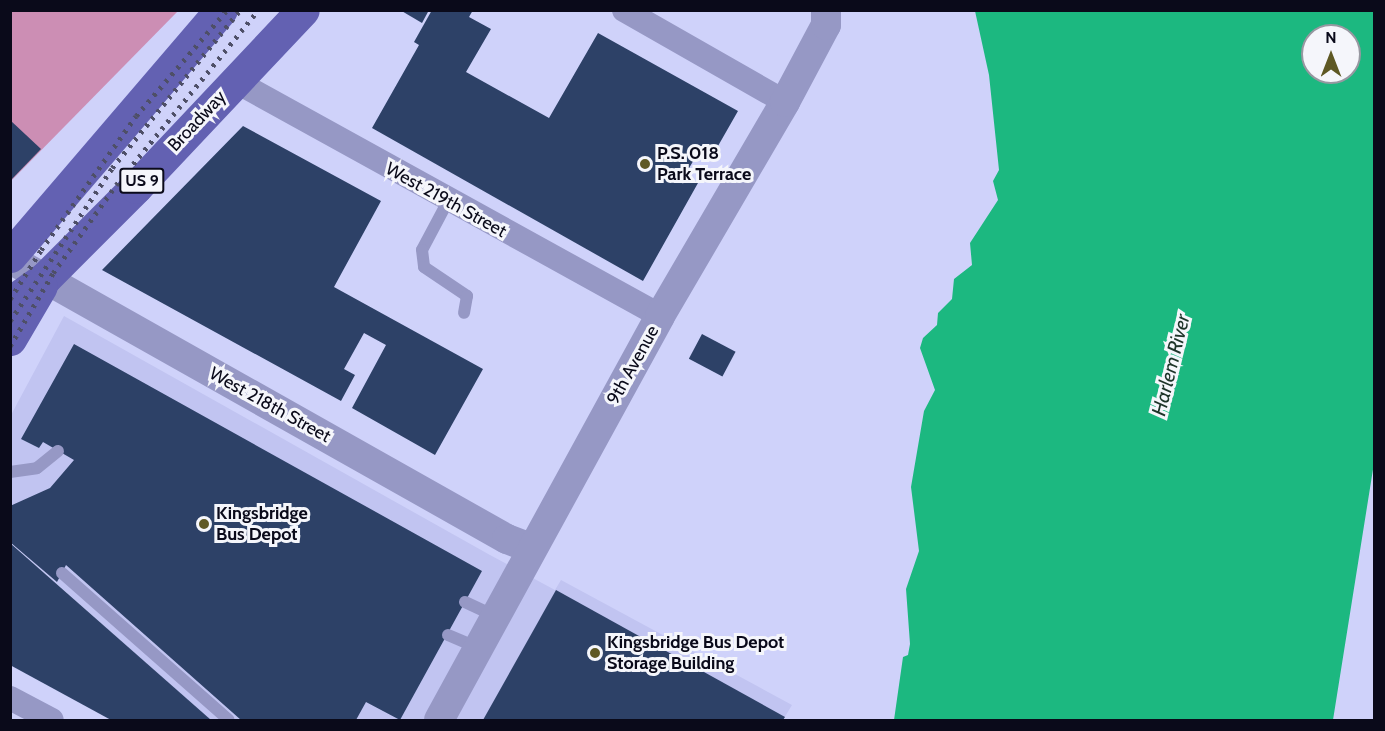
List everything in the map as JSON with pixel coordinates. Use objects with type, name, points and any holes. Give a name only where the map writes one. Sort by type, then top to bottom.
[{"type":"main road","name":"US 9","points":[[10,257],[221,10]]},
{"type":"main road","name":"Broadway","points":[[10,303],[45,278],[303,10]]},
{"type":"main road","points":[[10,339],[45,278]]},
{"type":"street","points":[[624,10],[785,102]]},
{"type":"street","name":"9th Avenue","points":[[439,720],[531,548],[660,316],[785,102],[826,25],[826,10]]},
{"type":"street","name":"West 219th Street","points":[[235,81],[448,201],[660,316]]},
{"type":"street","name":"West 218th Street","points":[[10,257],[507,539],[531,548]]},
{"type":"street","points":[[10,698],[52,720]]},
{"type":"lane","points":[[448,201],[422,250],[424,267],[467,296],[464,312]]},
{"type":"lane","points":[[10,472],[37,468],[58,451]]},
{"type":"lane","points":[[62,573],[229,720]]},
{"type":"lane","points":[[465,602],[495,616]]},
{"type":"lane","points":[[448,635],[478,648]]},
{"type":"shaded area","points":[[11,11],[178,11],[11,181]]},
{"type":"shaded area","name":"Kingsbridge Bus Depot","points":[[64,316],[555,590],[561,580],[792,705],[783,720],[210,720],[11,543],[11,415]]},
{"type":"water","name":"Harlem River","points":[[975,11],[1374,11],[1374,463],[1333,720],[894,720],[903,657],[908,655],[910,644],[906,589],[919,551],[911,487],[924,411],[935,390],[920,348],[923,338],[937,325],[938,313],[952,299],[954,279],[972,265],[970,243],[998,200],[993,181],[999,170],[989,75]]},
{"type":"building","points":[[400,10],[429,10],[422,23]]},
{"type":"building","points":[[432,10],[473,10],[469,17],[491,29],[466,72],[549,118],[598,33],[738,111],[714,153],[702,146],[685,175],[698,183],[643,281],[372,128],[419,45],[414,42]]},
{"type":"building","points":[[10,120],[41,149],[10,181]]},
{"type":"building","points":[[243,126],[381,201],[334,287],[483,369],[435,455],[352,408],[386,345],[364,333],[344,369],[355,375],[341,401],[102,270]]},
{"type":"building","points":[[702,334],[736,352],[722,377],[689,359]]},
{"type":"building","name":"Kingsbridge Bus Depot","points":[[74,344],[482,571],[400,720],[366,702],[356,720],[241,720],[66,565],[57,582],[10,542],[10,506],[50,488],[74,460],[43,442],[39,448],[21,439]]},
{"type":"building","points":[[10,543],[211,720],[111,720],[10,665]]},
{"type":"building","name":"Kingsbridge Bus Depot Storage Building","points":[[556,590],[785,717],[783,720],[483,720]]},
{"type":"railway","points":[[10,299],[41,250],[136,116],[227,10]]},
{"type":"railway","points":[[10,321],[112,168],[240,10]]},
{"type":"railway","points":[[10,346],[53,273],[116,185],[258,10]]},
{"type":"place","name":"P.S. 018 Park Terrace","points":[[645,164]]},
{"type":"place","name":"Kingsbridge Bus Depot","points":[[204,524]]},
{"type":"place","name":"Kingsbridge Bus Depot Storage Building","points":[[595,653]]}]
